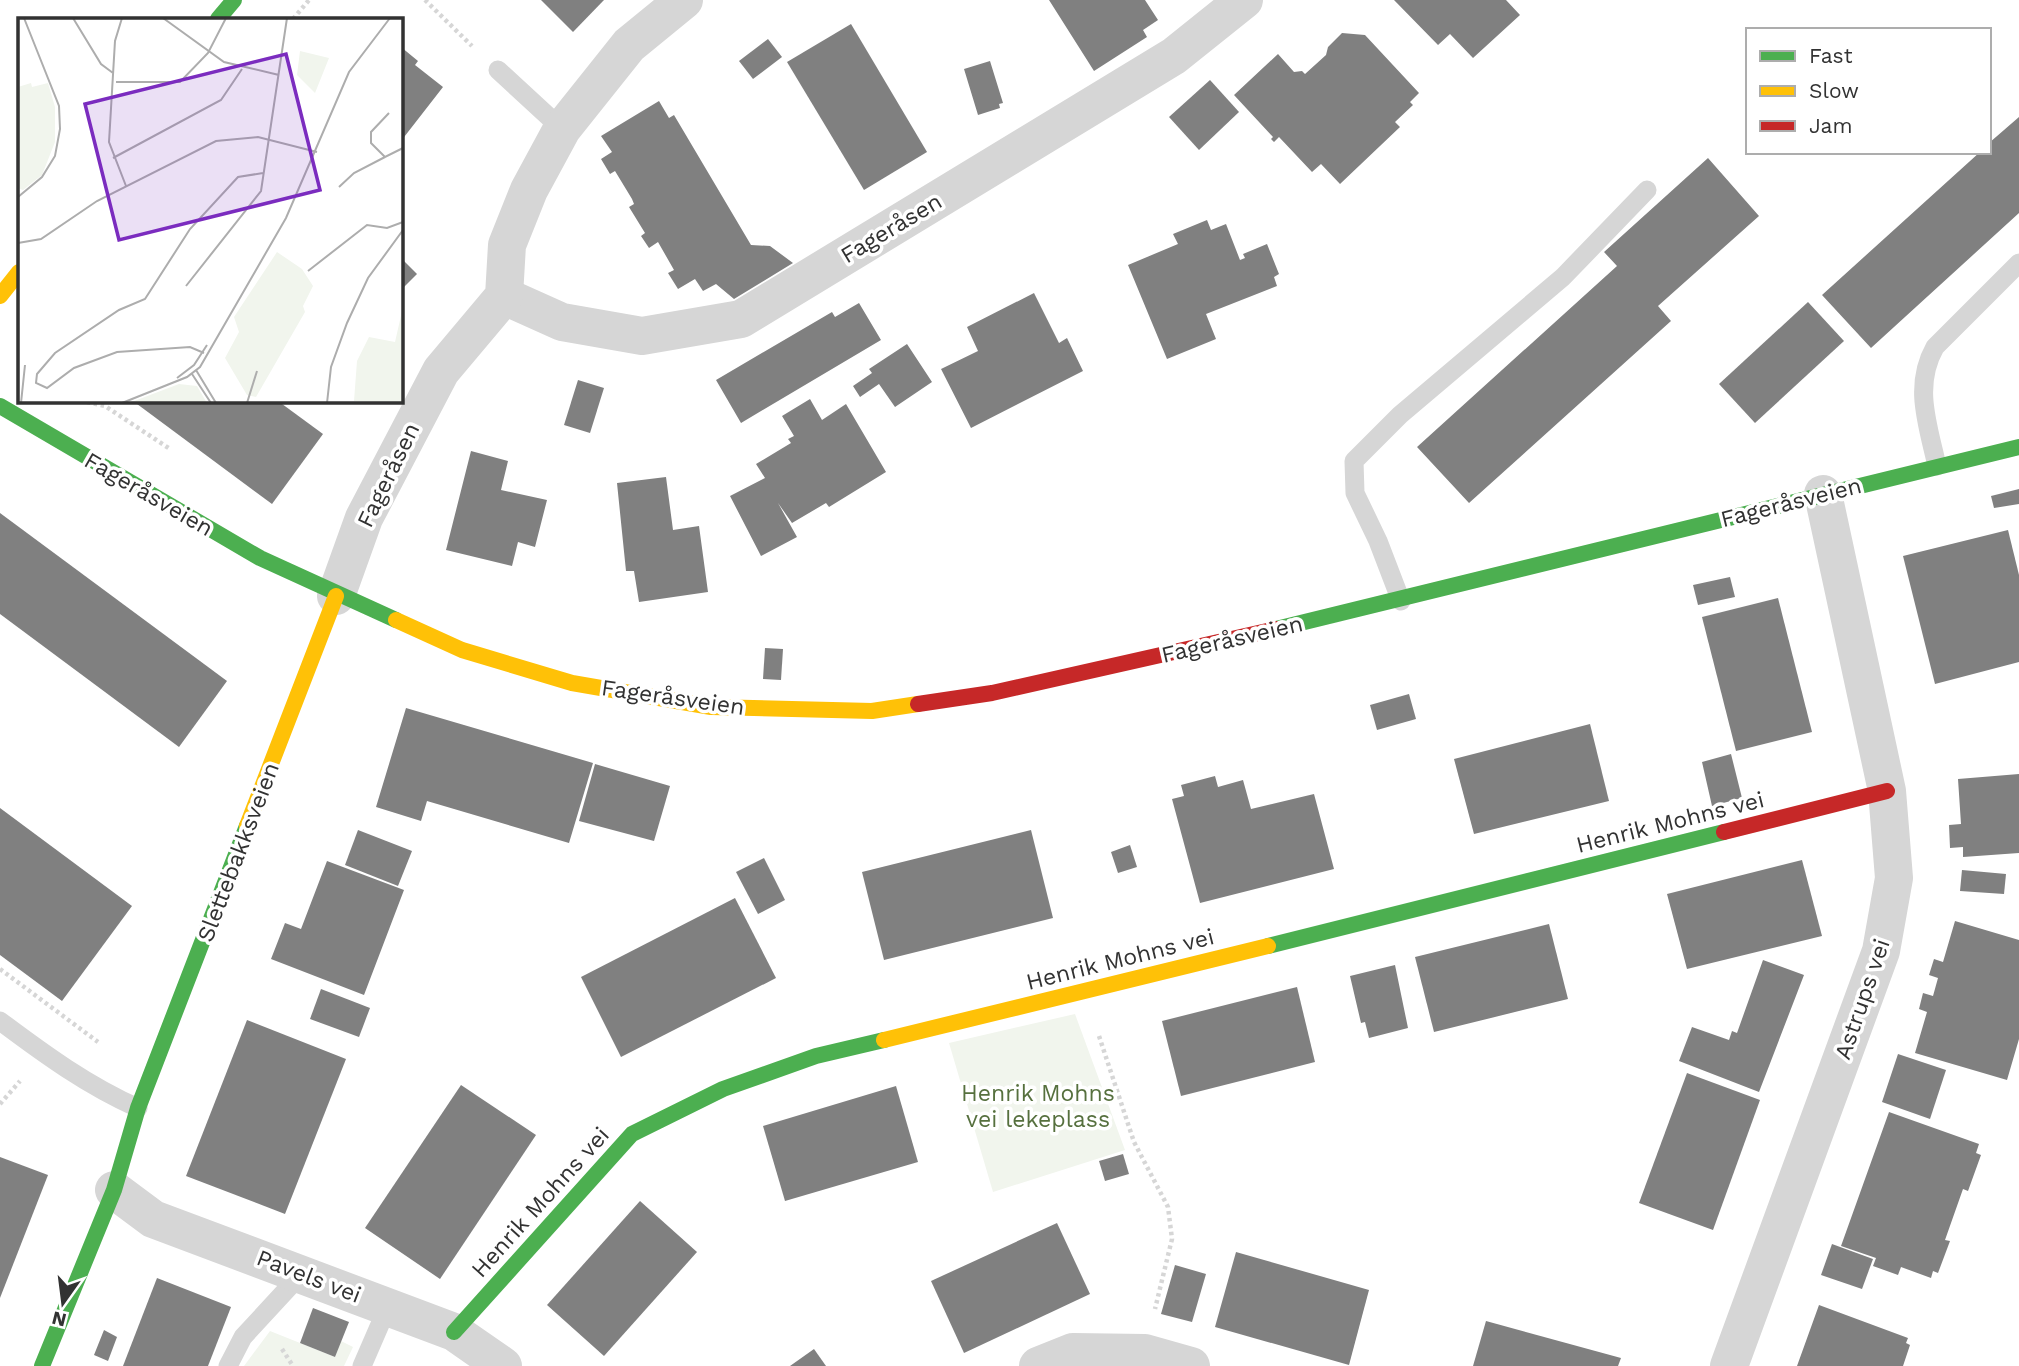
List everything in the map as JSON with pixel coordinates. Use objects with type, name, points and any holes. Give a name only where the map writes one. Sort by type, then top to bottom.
[{"type":"street","points":[[219,18],[234,0]]},
{"type":"street","points":[[504,296],[507,245],[529,190],[562,129],[629,46],[684,0]]},
{"type":"street","name":"Fageråsen","points":[[336,596],[364,518],[441,372],[504,296],[562,322],[642,336],[741,319],[1174,56],[1244,0]]},
{"type":"street","points":[[0,296],[18,273]]},
{"type":"street","name":"Fageråsveien","points":[[0,406],[260,558],[336,596],[462,650],[572,683],[711,707],[872,711],[992,693],[1401,601],[2019,447]]},
{"type":"street","name":"Astrups vei","points":[[1730,1366],[1881,951],[1894,878],[1887,790],[1823,494]]},
{"type":"street","name":"Slettebakksveien","points":[[42,1366],[114,1190],[138,1108],[336,596]]},
{"type":"street","name":"Henrik Mohns vei","points":[[454,1332],[632,1133],[723,1089],[816,1056],[1085,992],[1887,790]]},
{"type":"street","name":"Pavels vei","points":[[114,1190],[153,1219],[454,1332],[503,1366]]},
{"type":"street","points":[[1038,1366],[1073,1352],[1145,1353],[1191,1366]]},
{"type":"lane","points":[[498,70],[562,129]]},
{"type":"lane","points":[[1401,601],[1378,541],[1355,493],[1354,461],[1400,415],[1563,276],[1647,190]]},
{"type":"lane","points":[[1937,466],[1923,400],[1926,362],[1935,347],[2019,263]]},
{"type":"lane","points":[[0,1021],[51,1059],[111,1096],[138,1108]]},
{"type":"lane","points":[[228,1366],[243,1337],[302,1273]]},
{"type":"lane","points":[[362,1366],[388,1306]]},
{"type":"path","points":[[294,18],[309,0]]},
{"type":"path","points":[[425,0],[498,70]]},
{"type":"path","points":[[0,970],[104,1046]]},
{"type":"path","points":[[1085,992],[1134,1142],[1168,1207],[1172,1239],[1145,1353]]},
{"type":"green space","name":"Henrik Mohns vei lekeplass","points":[[1075,1014],[1125,1150],[993,1192],[949,1043]]},
{"type":"green space","points":[[270,1331],[335,1357],[341,1341],[353,1347],[344,1366],[244,1366]]},
{"type":"building","points":[[541,0],[604,0],[573,32]]},
{"type":"building","points":[[1049,0],[1145,0],[1158,20],[1143,30],[1147,37],[1094,71]]},
{"type":"building","points":[[1394,0],[1506,0],[1520,15],[1473,58],[1450,34],[1438,45]]},
{"type":"building","points":[[851,24],[927,152],[864,190],[787,62]]},
{"type":"building","points":[[1342,33],[1365,35],[1419,93],[1410,102],[1413,105],[1395,122],[1400,127],[1340,184],[1321,164],[1312,172],[1279,137],[1274,142],[1271,139],[1273,137],[1234,95],[1278,54],[1294,72],[1302,71],[1305,74],[1326,55],[1328,47]]},
{"type":"building","points":[[768,39],[782,57],[753,79],[739,61]]},
{"type":"building","points":[[402,48],[418,61],[415,65],[443,87],[402,140]]},
{"type":"building","points":[[990,61],[1003,103],[999,104],[1000,108],[978,115],[964,69]]},
{"type":"building","points":[[1210,80],[1239,112],[1199,150],[1169,117]]},
{"type":"building","points":[[659,101],[669,118],[674,115],[751,245],[770,246],[793,263],[734,299],[716,284],[703,291],[695,279],[678,289],[668,273],[674,270],[658,242],[649,248],[641,236],[645,233],[629,207],[634,204],[632,199],[615,171],[610,174],[601,159],[612,152],[601,136]]},
{"type":"building","points":[[2019,117],[2019,213],[1871,348],[1822,295],[1978,154],[1991,154],[1991,141]]},
{"type":"building","points":[[1708,158],[1759,216],[1658,306],[1671,321],[1469,503],[1417,447],[1617,266],[1604,252]]},
{"type":"building","points":[[1207,220],[1211,230],[1226,224],[1240,260],[1245,258],[1243,254],[1267,244],[1279,274],[1274,277],[1277,286],[1206,314],[1216,339],[1167,359],[1128,265],[1178,244],[1173,234]]},
{"type":"building","points":[[402,259],[417,274],[402,289]]},
{"type":"building","points":[[1034,293],[1059,343],[1067,338],[1083,371],[971,428],[941,369],[978,351],[967,327]]},
{"type":"building","points":[[1808,302],[1844,341],[1755,423],[1719,384]]},
{"type":"building","points":[[859,303],[881,340],[741,423],[716,380],[832,312],[835,317]]},
{"type":"building","points":[[907,344],[932,382],[895,407],[879,384],[860,397],[853,386],[872,373],[869,369]]},
{"type":"building","points":[[578,380],[604,388],[590,433],[564,425]]},
{"type":"building","points":[[810,399],[822,420],[846,404],[886,472],[829,507],[826,503],[792,523],[778,503],[797,537],[761,556],[730,496],[765,478],[756,464],[791,443],[788,439],[794,436],[782,416]]},
{"type":"building","points":[[134,402],[279,402],[323,434],[272,504]]},
{"type":"building","points":[[471,451],[508,461],[501,490],[547,500],[535,547],[518,542],[512,566],[446,550]]},
{"type":"building","points":[[666,477],[673,530],[699,526],[708,592],[639,602],[634,571],[626,571],[617,483]]},
{"type":"building","points":[[2019,489],[2019,504],[1994,508],[1991,496]]},
{"type":"building","points":[[0,513],[227,681],[179,747],[0,614]]},
{"type":"building","points":[[2008,530],[2019,575],[2019,662],[1935,684],[1903,556]]},
{"type":"building","points":[[1730,577],[1735,597],[1698,605],[1693,585]]},
{"type":"building","points":[[1778,598],[1812,732],[1736,751],[1702,617]]},
{"type":"building","points":[[765,648],[783,649],[781,680],[763,679]]},
{"type":"building","points":[[1409,694],[1416,719],[1377,730],[1370,705]]},
{"type":"building","points":[[406,708],[593,763],[569,843],[427,801],[421,821],[376,807]]},
{"type":"building","points":[[1590,724],[1609,801],[1474,834],[1454,759]]},
{"type":"building","points":[[1731,754],[1742,798],[1712,806],[1702,762]]},
{"type":"building","points":[[595,764],[670,786],[654,841],[579,821]]},
{"type":"building","points":[[2019,774],[2019,853],[1963,857],[1963,847],[1950,848],[1949,825],[1961,824],[1958,779]]},
{"type":"building","points":[[1215,776],[1218,787],[1243,780],[1251,809],[1314,794],[1334,869],[1200,903],[1172,799],[1184,796],[1181,785]]},
{"type":"building","points":[[0,808],[132,906],[62,1001],[0,955]]},
{"type":"building","points":[[358,830],[412,851],[398,886],[345,865]]},
{"type":"building","points":[[1031,830],[1053,918],[884,960],[862,872]]},
{"type":"building","points":[[1130,845],[1137,867],[1118,873],[1111,852]]},
{"type":"building","points":[[764,858],[785,900],[758,914],[736,872]]},
{"type":"building","points":[[1802,860],[1822,936],[1687,969],[1667,894]]},
{"type":"building","points":[[327,861],[404,890],[364,995],[271,959],[285,923],[301,929]]},
{"type":"building","points":[[1962,870],[2006,874],[2004,894],[1960,891]]},
{"type":"building","points":[[735,898],[776,978],[621,1057],[581,977]]},
{"type":"building","points":[[1955,921],[2019,940],[2019,1039],[2007,1080],[1915,1053],[1927,1012],[1919,1009],[1923,993],[1933,996],[1938,978],[1929,975],[1934,959],[1943,962]]},
{"type":"building","points":[[1549,924],[1568,999],[1434,1032],[1415,957]]},
{"type":"building","points":[[1763,960],[1804,975],[1759,1092],[1679,1061],[1692,1027],[1729,1040],[1732,1031],[1737,1033]]},
{"type":"building","points":[[1395,965],[1408,1028],[1369,1038],[1365,1022],[1361,1023],[1350,976]]},
{"type":"building","points":[[1297,987],[1315,1062],[1181,1096],[1162,1021]]},
{"type":"building","points":[[321,989],[370,1008],[359,1037],[310,1019]]},
{"type":"building","points":[[247,1020],[346,1059],[285,1214],[186,1176]]},
{"type":"building","points":[[1898,1054],[1946,1070],[1930,1119],[1882,1102]]},
{"type":"building","points":[[1687,1073],[1760,1100],[1713,1230],[1639,1203]]},
{"type":"building","points":[[461,1085],[536,1135],[440,1279],[365,1228]]},
{"type":"building","points":[[896,1086],[918,1162],[785,1201],[763,1126]]},
{"type":"building","points":[[1889,1112],[1979,1144],[1976,1153],[1981,1155],[1968,1191],[1963,1189],[1945,1240],[1950,1241],[1938,1273],[1933,1271],[1931,1278],[1901,1267],[1898,1275],[1873,1266],[1876,1258],[1841,1246]]},
{"type":"building","points":[[1123,1154],[1129,1174],[1105,1181],[1099,1161]]},
{"type":"building","points":[[0,1157],[48,1175],[0,1298]]},
{"type":"building","points":[[640,1201],[697,1252],[604,1356],[547,1305]]},
{"type":"building","points":[[1057,1223],[1090,1294],[964,1353],[931,1281]]},
{"type":"building","points":[[1832,1244],[1873,1259],[1862,1289],[1821,1275]]},
{"type":"building","points":[[1236,1252],[1369,1290],[1349,1365],[1215,1327]]},
{"type":"building","points":[[1175,1265],[1206,1274],[1192,1322],[1161,1314]]},
{"type":"building","points":[[157,1278],[231,1307],[208,1366],[123,1366]]},
{"type":"building","points":[[1819,1305],[1908,1338],[1906,1343],[1910,1345],[1903,1366],[1797,1366]]},
{"type":"building","points":[[313,1308],[349,1322],[335,1357],[300,1343]]},
{"type":"building","points":[[1486,1321],[1621,1358],[1618,1366],[1473,1366]]},
{"type":"building","points":[[104,1330],[117,1337],[108,1361],[94,1355]]},
{"type":"building","points":[[814,1349],[826,1366],[790,1366]]},
{"type":"traffic: fast","points":[[219,18],[234,0]]},
{"type":"traffic: fast","points":[[0,406],[260,558],[396,620]]},
{"type":"traffic: fast","points":[[1276,629],[2019,447]]},
{"type":"traffic: fast","points":[[42,1366],[114,1190],[138,1108],[247,826]]},
{"type":"traffic: fast","points":[[1268,946],[1724,832]]},
{"type":"traffic: fast","points":[[454,1332],[632,1134],[723,1089],[816,1056],[884,1040]]},
{"type":"traffic: slow","points":[[0,296],[18,273]]},
{"type":"traffic: slow","points":[[247,826],[336,596]]},
{"type":"traffic: slow","points":[[396,620],[462,650],[572,683],[711,707],[872,711],[918,704]]},
{"type":"traffic: slow","points":[[884,1040],[1268,946]]},
{"type":"traffic: jam","points":[[918,704],[992,693],[1276,629]]},
{"type":"traffic: jam","points":[[1724,832],[1887,791]]}]
